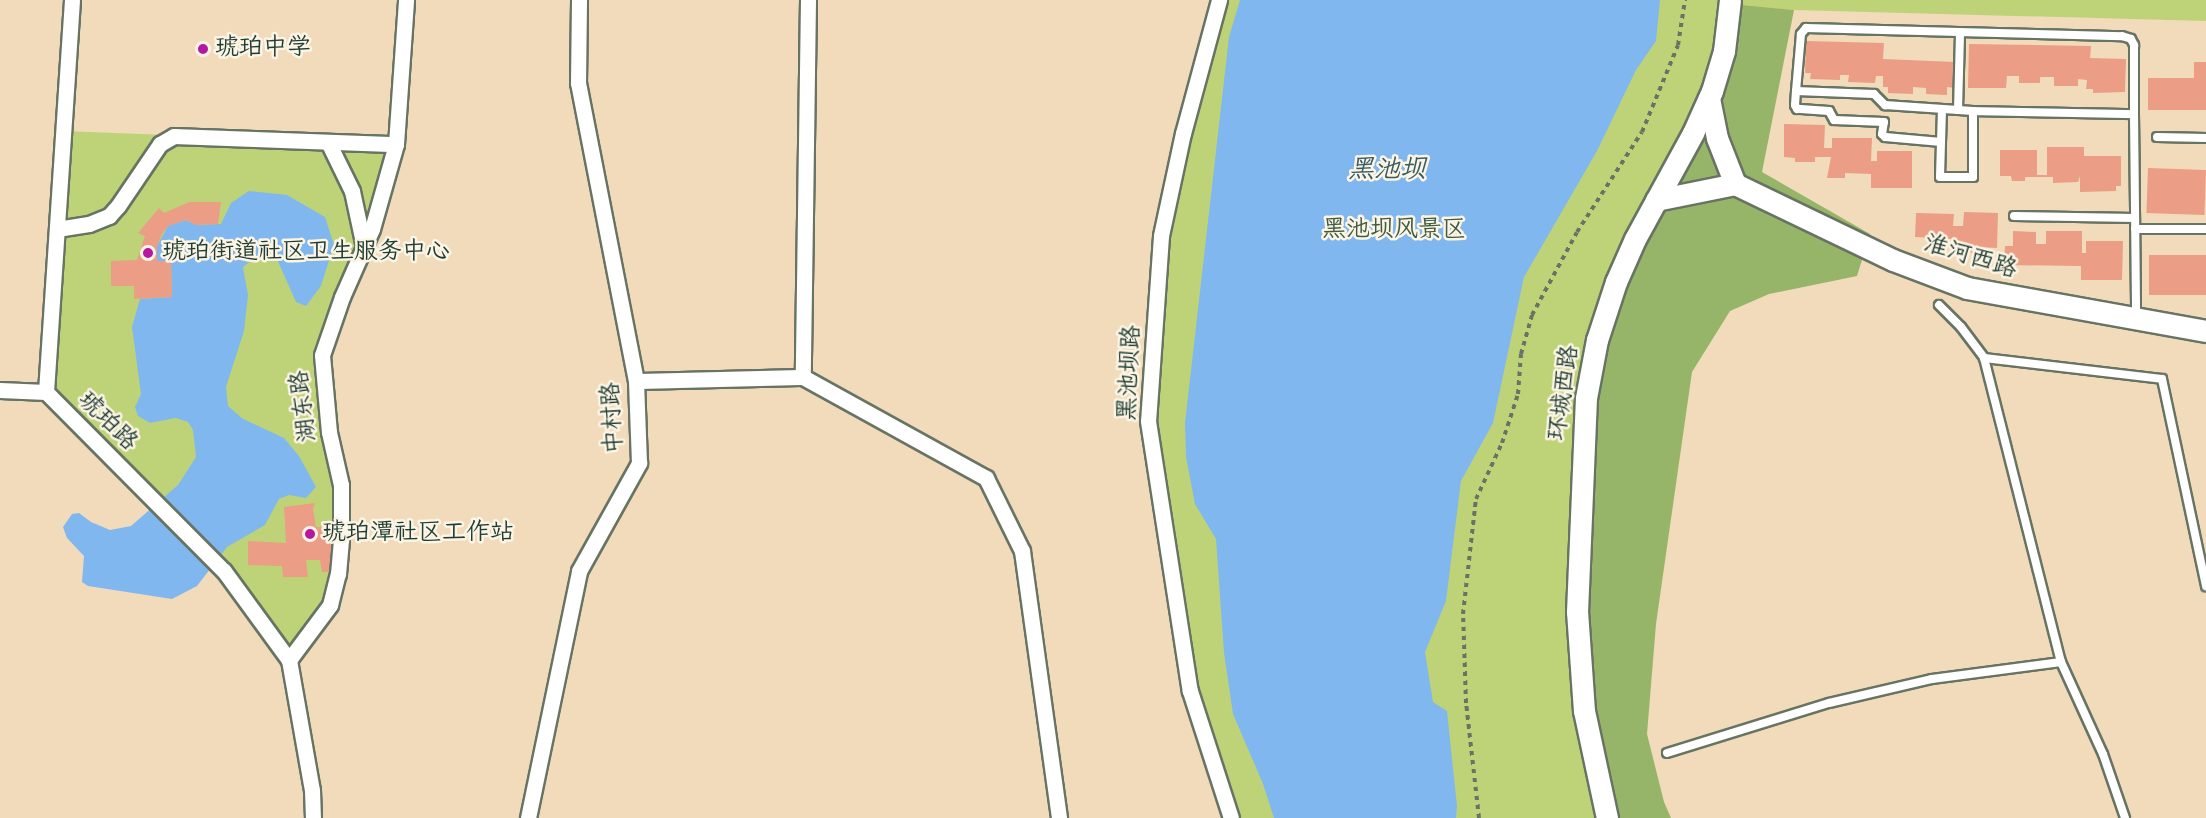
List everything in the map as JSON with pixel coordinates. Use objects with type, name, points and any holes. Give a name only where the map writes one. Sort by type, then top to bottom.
[{"type":"street","name":"琥珀路","points":[[72,0],[46,392],[224,571],[289,660],[312,790],[313,818]]},
{"type":"street","name":"湖东路","points":[[289,660],[330,605],[339,573],[341,485],[329,432],[322,355],[342,297],[372,229],[396,144],[406,0]]},
{"type":"street","name":"中村路","points":[[528,818],[579,571],[639,463],[636,381],[578,83],[579,0]]},
{"type":"street","points":[[803,377],[808,0]]},
{"type":"street","name":"黑池坝路","points":[[1219,0],[1183,133],[1161,236],[1148,421],[1190,691],[1231,818]]},
{"type":"street","name":"环城西路","points":[[1607,818],[1592,753],[1580,665],[1577,577],[1584,419],[1597,340],[1612,291],[1635,239],[1709,99],[1724,51],[1730,0]]},
{"type":"street","points":[[1656,200],[1735,184],[1717,138],[1709,99]]},
{"type":"street","points":[[57,229],[89,224],[109,216],[160,144],[174,136],[396,144]]},
{"type":"street","points":[[328,142],[352,191],[364,247]]},
{"type":"street","name":"淮河西路","points":[[1735,184],[1938,279],[1985,293],[2206,331]]},
{"type":"street","points":[[636,381],[803,377],[986,478],[1022,551],[1059,818]]},
{"type":"street","points":[[0,390],[46,392]]},
{"type":"lane","points":[[1884,122],[1834,120],[1829,111],[1797,109],[1795,105],[1801,34],[1806,28],[2129,37],[2135,47],[2136,319]]},
{"type":"lane","points":[[1958,110],[1960,32]]},
{"type":"lane","points":[[1796,91],[1874,94],[1885,105],[1958,110],[2134,114]]},
{"type":"lane","points":[[1885,105],[1884,137],[1941,142]]},
{"type":"lane","points":[[1942,108],[1940,177],[1972,177],[1973,111]]},
{"type":"lane","points":[[2157,137],[2206,138]]},
{"type":"lane","points":[[2014,216],[2135,218]]},
{"type":"lane","points":[[2135,229],[2206,229]]},
{"type":"lane","points":[[1939,305],[1961,327],[1984,358],[2061,662],[2103,754],[2125,818]]},
{"type":"lane","points":[[1984,358],[2162,379],[2206,586]]},
{"type":"lane","points":[[1667,753],[1840,700],[1932,679],[2061,662]]},
{"type":"path","points":[[1479,818],[1466,703],[1463,614],[1476,499],[1502,443],[1518,394],[1521,354],[1532,315],[1576,232],[1642,132],[1678,45],[1684,0]]},
{"type":"green space","name":"黑池坝风景区","points":[[1219,0],[2206,0],[2206,21],[1794,10],[1730,5],[1607,818],[1231,818],[1190,691],[1148,421],[1161,236]]},
{"type":"green space","points":[[1730,4],[1794,10],[1762,172],[1870,234],[1857,276],[1769,294],[1730,311],[1692,372],[1656,624],[1647,734],[1664,802],[1671,818],[1607,818],[1580,665],[1597,340],[1693,133]]},
{"type":"green space","points":[[64,131],[396,144],[322,355],[341,485],[330,605],[289,660],[224,571],[46,392]]},
{"type":"water","name":"黑池坝","points":[[1240,0],[1660,0],[1656,41],[1636,70],[1597,151],[1524,277],[1493,423],[1461,481],[1446,601],[1425,652],[1433,702],[1447,711],[1457,806],[1456,818],[1274,818],[1263,784],[1233,714],[1224,653],[1216,539],[1195,504],[1186,457],[1185,423],[1229,37]]},
{"type":"water","points":[[249,191],[287,195],[325,217],[334,245],[321,286],[306,306],[296,302],[276,257],[268,252],[261,253],[243,267],[248,295],[244,331],[226,387],[228,406],[243,419],[284,438],[299,456],[316,487],[306,498],[289,495],[279,499],[265,525],[227,547],[197,586],[172,599],[88,586],[82,582],[84,556],[67,538],[63,527],[72,514],[79,513],[91,522],[110,530],[131,526],[178,485],[196,457],[193,430],[188,422],[176,418],[150,423],[138,416],[135,407],[141,394],[132,327],[140,299],[172,297],[171,262],[157,261],[157,246],[168,226],[186,220],[196,225],[221,224],[231,203]]},
{"type":"building","points":[[1806,41],[1884,43],[1883,59],[1955,62],[1955,88],[1947,87],[1947,95],[1926,94],[1926,88],[1913,87],[1913,94],[1888,93],[1888,87],[1883,87],[1883,76],[1876,76],[1875,83],[1848,82],[1849,75],[1840,75],[1840,80],[1810,79],[1811,73],[1805,73]]},
{"type":"building","points":[[1969,44],[2091,46],[2090,58],[2126,59],[2125,92],[2093,93],[2093,89],[2086,89],[2087,80],[2078,79],[2078,86],[2054,86],[2054,77],[2040,77],[2040,83],[2019,83],[2019,76],[2007,76],[2006,88],[1968,88]]},
{"type":"building","points":[[2194,62],[2206,62],[2206,110],[2148,110],[2148,78],[2194,78]]},
{"type":"building","points":[[1784,124],[1825,125],[1824,148],[1832,148],[1832,138],[1872,138],[1871,161],[1877,161],[1877,151],[1912,151],[1912,188],[1871,188],[1871,174],[1845,173],[1845,178],[1827,178],[1831,157],[1815,157],[1815,162],[1795,162],[1795,158],[1784,157]]},
{"type":"building","points":[[2047,147],[2084,147],[2084,156],[2121,156],[2121,186],[2116,186],[2116,191],[2080,192],[2080,176],[2078,182],[2053,183],[2053,177],[2025,177],[2025,181],[2012,181],[2011,176],[2000,176],[2000,150],[2037,150],[2037,175],[2047,175]]},
{"type":"building","points":[[2148,168],[2206,170],[2204,215],[2146,213]]},
{"type":"building","name":"琥珀街道社区卫生服务中心","points":[[189,202],[221,202],[218,224],[196,225],[186,220],[168,226],[162,234],[157,246],[157,261],[171,261],[172,297],[134,299],[134,286],[111,286],[111,261],[137,260],[145,236],[138,233],[159,208],[164,213]]},
{"type":"building","points":[[1964,212],[1998,213],[1997,248],[1977,247],[1977,253],[1962,252],[1962,249],[1953,248],[1953,239],[1915,237],[1916,213],[1954,214],[1953,226],[1963,226]]},
{"type":"building","points":[[2013,231],[2036,232],[2036,244],[2046,244],[2046,231],[2082,231],[2082,253],[2086,253],[2086,241],[2123,241],[2122,280],[2081,280],[2081,266],[2004,265],[2005,246],[2013,246]]},
{"type":"building","points":[[2149,255],[2206,255],[2206,295],[2149,295]]},
{"type":"building","name":"琥珀潭社区工作站","points":[[315,503],[313,509],[316,527],[335,527],[336,572],[322,572],[320,560],[306,560],[308,577],[283,577],[282,566],[248,565],[248,541],[286,543],[284,507]]},
{"type":"place","name":"琥珀中学","points":[[203,49]]},
{"type":"place","name":"琥珀街道社区卫生服务中心","points":[[148,253]]},
{"type":"place","name":"琥珀潭社区工作站","points":[[310,534]]}]
